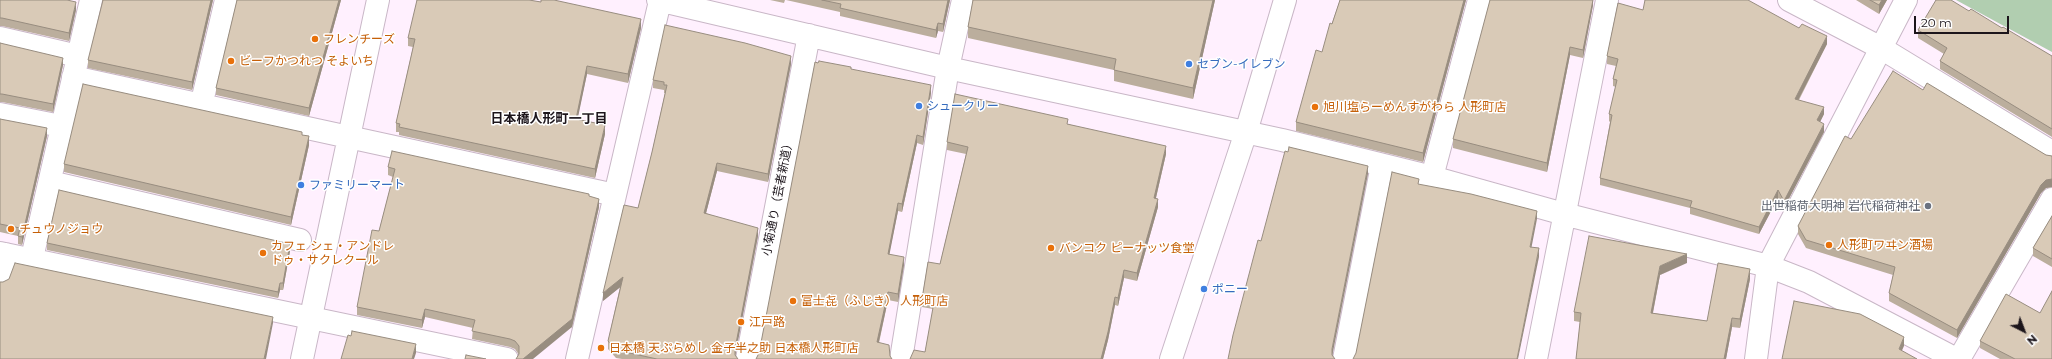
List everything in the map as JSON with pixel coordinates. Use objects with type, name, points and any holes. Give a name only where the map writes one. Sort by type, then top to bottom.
[{"type":"street","points":[[32,258],[91,0]]},
{"type":"street","points":[[201,106],[226,0]]},
{"type":"street","points":[[302,359],[378,0]]},
{"type":"street","points":[[577,359],[659,0],[948,68],[1246,132],[1432,177],[1564,214],[1768,266],[1809,282],[1953,358],[2052,199]]},
{"type":"street","points":[[901,359],[948,68],[963,0]]},
{"type":"street","points":[[1171,359],[1246,132],[1285,0]]},
{"type":"street","points":[[1432,177],[1479,0]]},
{"type":"street","points":[[1536,359],[1607,0]]},
{"type":"street","points":[[1789,0],[1882,48],[2052,152]]},
{"type":"street","points":[[1756,359],[1768,266],[1906,0]]},
{"type":"street","name":"小菊通り（芸者新道）","points":[[747,359],[809,35]]},
{"type":"street","points":[[0,38],[78,56]]},
{"type":"street","points":[[73,77],[615,195]]},
{"type":"street","points":[[0,114],[61,126]]},
{"type":"street","points":[[1344,359],[1382,165]]},
{"type":"street","points":[[50,182],[300,240]]},
{"type":"street","points":[[0,276],[3,253],[507,359]]},
{"type":"green space","points":[[1956,0],[2052,0],[2052,52]]},
{"type":"building","points":[[0,0],[67,0],[76,2],[69,33],[0,18]]},
{"type":"building","points":[[103,0],[211,0],[192,82],[88,60]]},
{"type":"building","points":[[237,0],[339,0],[309,108],[216,88]]},
{"type":"building","points":[[417,0],[529,0],[541,2],[541,0],[554,0],[641,19],[628,74],[587,66],[576,119],[605,125],[595,169],[399,127],[400,124],[396,123],[415,39],[408,38]]},
{"type":"building","points":[[822,0],[948,0],[943,24],[938,23],[936,30],[840,8],[841,4]]},
{"type":"building","points":[[973,0],[1213,0],[1193,88],[1114,70],[1116,59],[968,27]]},
{"type":"building","points":[[1340,0],[1464,0],[1423,153],[1296,122],[1316,50],[1322,52],[1330,23],[1332,24]]},
{"type":"building","points":[[1490,0],[1593,0],[1583,50],[1570,47],[1547,163],[1453,139]]},
{"type":"building","points":[[1645,0],[1748,0],[1799,28],[1802,24],[1827,36],[1795,99],[1824,107],[1817,120],[1824,124],[1784,201],[1778,190],[1759,227],[1690,207],[1692,201],[1600,178],[1612,115],[1609,114],[1617,80],[1613,79],[1618,59],[1607,56],[1618,3],[1643,10]]},
{"type":"building","points":[[1870,0],[1882,0],[1879,5]]},
{"type":"building","points":[[1936,0],[1951,0],[1969,11],[1971,9],[2052,56],[2052,129],[1940,61],[1947,48],[1918,30]]},
{"type":"building","points":[[665,25],[745,43],[791,56],[768,174],[717,163],[704,213],[758,228],[735,349],[735,355],[738,359],[657,359],[616,350],[608,341],[623,277],[603,293],[624,205],[638,208],[652,152],[667,85],[664,85],[664,82],[653,80]]},
{"type":"building","points":[[0,43],[63,58],[53,104],[0,94]]},
{"type":"building","points":[[819,61],[931,85],[923,137],[917,135],[902,204],[898,203],[888,254],[904,257],[898,294],[888,292],[877,342],[889,345],[890,356],[892,359],[756,359],[759,353],[815,62],[818,63]]},
{"type":"building","points":[[1893,71],[1923,90],[1927,83],[2046,155],[2052,156],[2052,179],[2046,180],[2041,185],[1957,330],[1889,293],[1895,267],[1806,240],[1798,226],[1845,136],[1851,139]]},
{"type":"building","points":[[83,84],[302,132],[302,135],[309,136],[291,217],[64,164]]},
{"type":"building","points":[[955,94],[1068,119],[1067,124],[1166,146],[1154,198],[1158,199],[1137,273],[1124,270],[1118,298],[1115,297],[1101,359],[910,359],[914,350],[925,352],[934,302],[922,299],[928,262],[940,264],[968,147],[947,142]]},
{"type":"building","points":[[0,119],[47,128],[22,237],[18,236],[20,228],[0,224]]},
{"type":"building","points":[[1289,147],[1368,166],[1332,349],[1332,355],[1335,359],[1228,359],[1258,240],[1261,241],[1285,151],[1288,152]]},
{"type":"building","points":[[392,151],[589,194],[589,196],[599,199],[572,319],[523,359],[516,359],[519,354],[519,346],[515,341],[472,331],[475,320],[425,309],[422,320],[357,307],[372,230],[379,231],[395,169],[388,167]]},
{"type":"building","points":[[1392,172],[1419,179],[1418,184],[1471,194],[1537,211],[1530,247],[1539,248],[1517,359],[1353,359],[1356,353]]},
{"type":"building","points":[[59,190],[290,244],[283,283],[280,283],[278,292],[47,243]]},
{"type":"building","points":[[2052,216],[2052,259],[2033,248]]},
{"type":"building","points":[[1589,236],[1687,254],[1660,266],[1651,313],[1707,321],[1718,263],[1750,269],[1740,319],[1732,318],[1724,359],[1576,359],[1581,313],[1574,312]]},
{"type":"building","points":[[15,263],[273,317],[264,359],[0,359],[0,282],[9,279]]},
{"type":"building","points":[[2052,291],[2052,359],[2015,359],[1980,341],[2006,294],[2040,313]]},
{"type":"building","points":[[1794,301],[1860,314],[1904,337],[1899,349],[1917,359],[1782,359]]},
{"type":"building","points":[[352,331],[416,344],[412,359],[341,359],[348,335],[351,336]]},
{"type":"building","points":[[466,355],[486,359],[465,359]]},
{"type":"place","name":"フレンチーズ","points":[[315,39]]},
{"type":"place","name":"ビーフかつれつ そよいち","points":[[231,61]]},
{"type":"place","name":"セブン-イレブン","points":[[1189,64]]},
{"type":"place","name":"シュークリー","points":[[919,106]]},
{"type":"place","name":"旭川塩らーめんすがわら 人形町店","points":[[1315,107]]},
{"type":"place","name":"ファミリーマート","points":[[301,185]]},
{"type":"place","name":"出世稲荷大明神 岩代稲荷神社","points":[[1928,206]]},
{"type":"place","name":"チュウノジョウ","points":[[11,229]]},
{"type":"place","name":"人形町ワヰン酒場","points":[[1829,245]]},
{"type":"place","name":"バンコク ピーナッツ食堂","points":[[1051,248]]},
{"type":"place","name":"カフェ シェ・アンドレ ドゥ・サクレクール","points":[[263,253]]},
{"type":"place","name":"ポニー","points":[[1204,289]]},
{"type":"place","name":"富士㐂（ふじき） 人形町店","points":[[793,301]]},
{"type":"place","name":"江戸路","points":[[741,322]]},
{"type":"place","name":"日本橋 天ぷらめし 金子半之助 日本橋人形町店","points":[[601,348]]},
{"type":"district","name":"日本橋人形町一丁目","points":[[549,119]]}]
